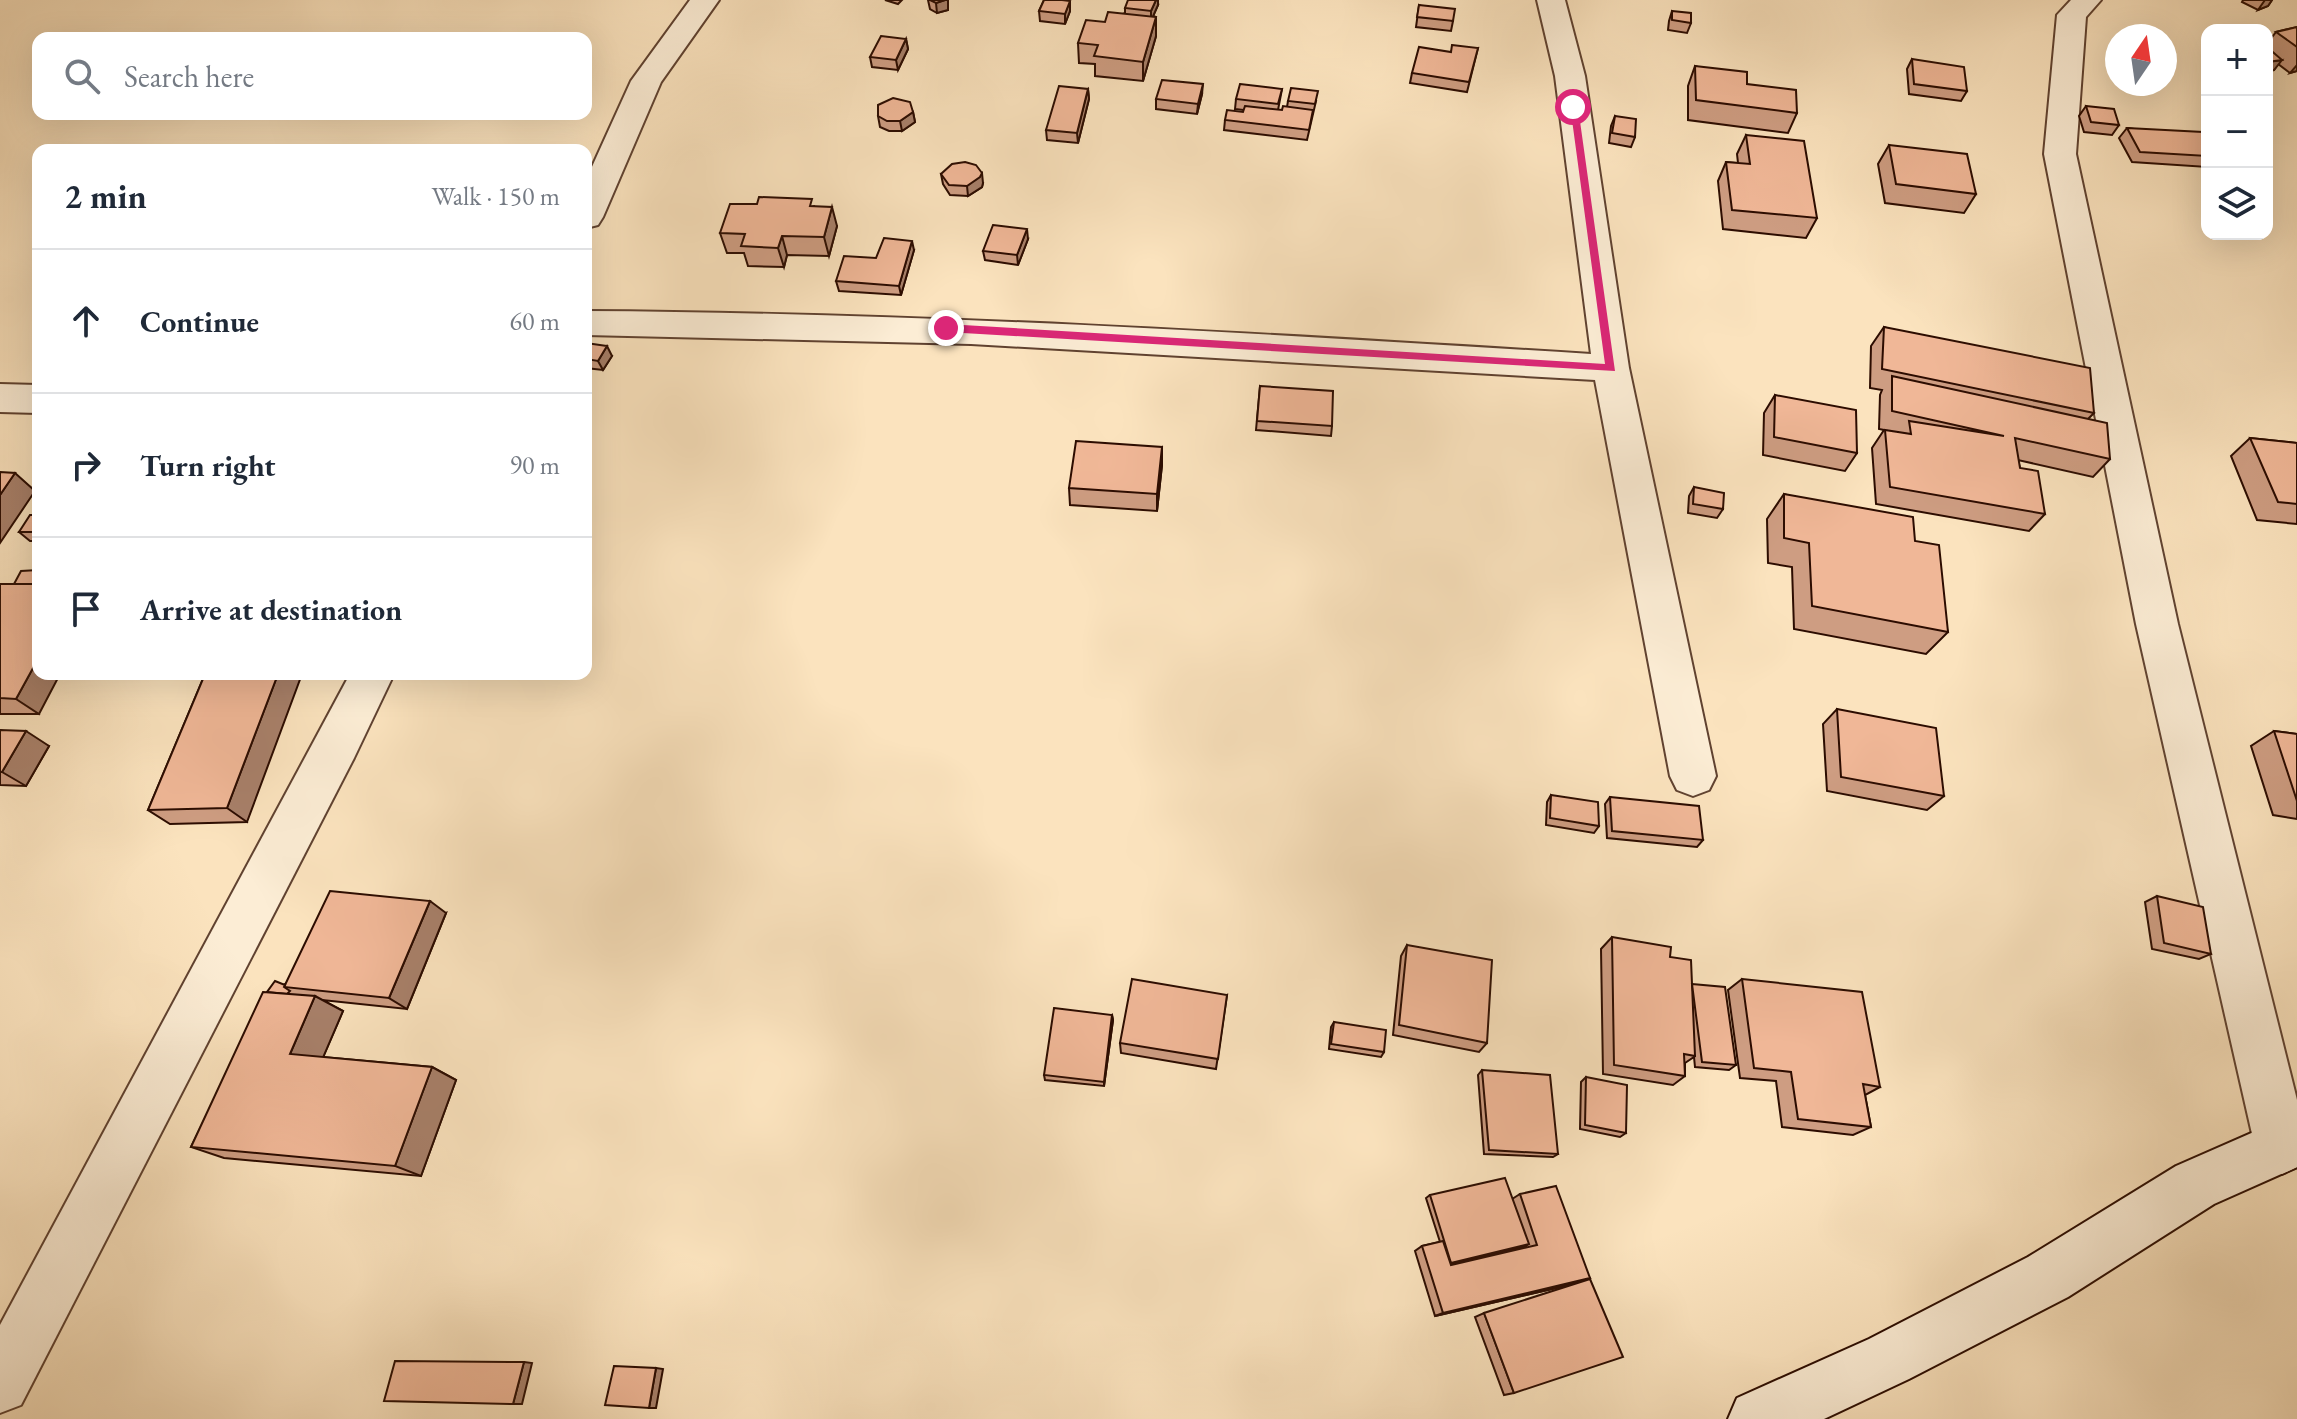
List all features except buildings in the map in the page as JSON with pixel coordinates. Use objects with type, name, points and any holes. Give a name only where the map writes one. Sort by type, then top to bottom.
[{"type":"street","points":[[592,203],[646,81],[705,0]]},
{"type":"street","points":[[1551,0],[1570,76],[1611,368],[1693,776]]},
{"type":"street","points":[[1758,1419],[1889,1359],[2048,1277],[2195,1185],[2290,1144],[2157,624],[2060,154],[2072,15],[2087,0]]},
{"type":"street","points":[[592,323],[946,328],[1611,368]]},
{"type":"street","points":[[0,398],[32,399]]},
{"type":"street","points":[[0,1384],[369,680]]},
{"type":"route","points":[[946,328],[1611,368],[1588,192],[1573,107]]}]
